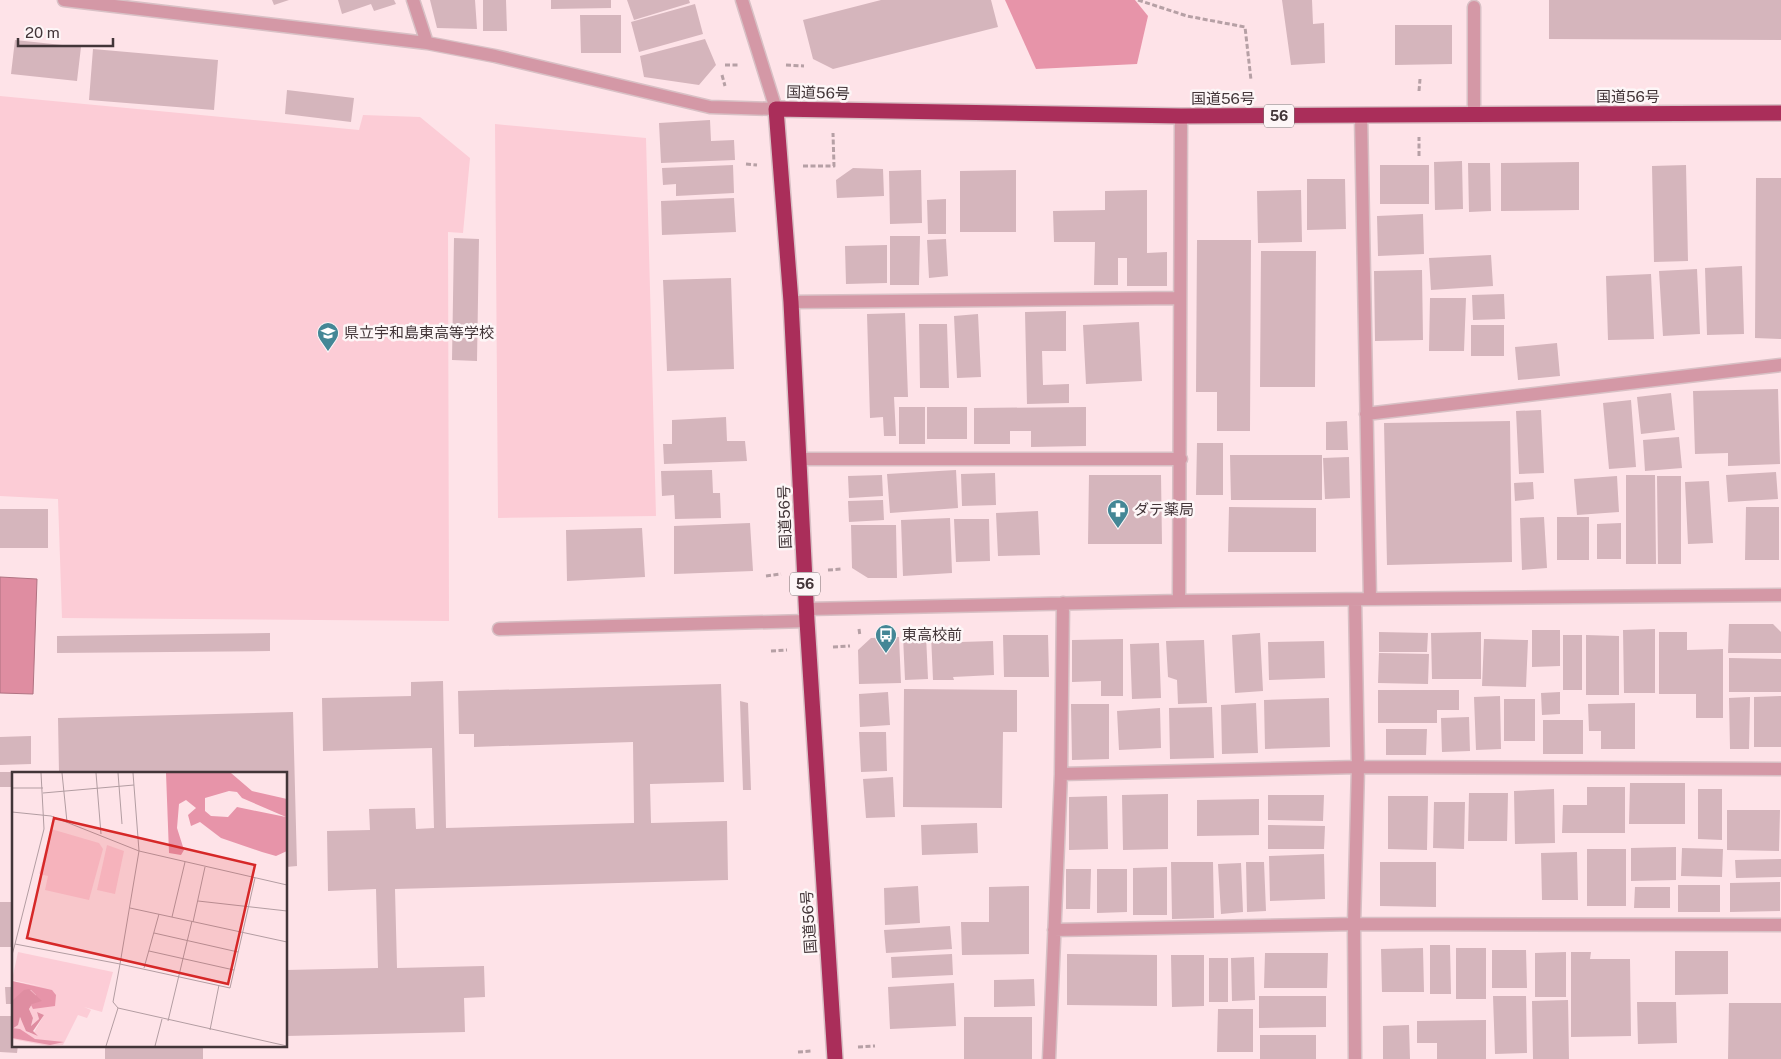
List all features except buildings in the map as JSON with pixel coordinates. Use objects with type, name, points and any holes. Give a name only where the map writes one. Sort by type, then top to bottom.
[{"type":"highway","name":"国道56号","points":[[835,1059],[806,615],[791,302],[776,109],[1181,116],[1781,113]]},
{"type":"street","points":[[64,0],[110,3],[427,43],[495,56],[710,107],[776,109],[742,0]]},
{"type":"street","points":[[413,0],[427,43]]},
{"type":"street","points":[[1474,7],[1474,115]]},
{"type":"street","points":[[1179,601],[1181,116]]},
{"type":"street","points":[[1361,116],[1370,599]]},
{"type":"street","points":[[791,302],[1180,298]]},
{"type":"street","points":[[1366,414],[1781,364]]},
{"type":"street","points":[[800,459],[1181,459]]},
{"type":"street","points":[[499,629],[1062,603],[1781,595]]},
{"type":"street","points":[[1355,600],[1358,767],[1354,924],[1355,1059]]},
{"type":"street","points":[[1049,1059],[1061,774],[1062,603]]},
{"type":"street","points":[[1061,774],[1358,767],[1781,769]]},
{"type":"street","points":[[1054,930],[1354,924],[1781,925]]},
{"type":"path","points":[[1138,0],[1187,16],[1245,27],[1251,80]]},
{"type":"path","points":[[746,164],[781,167],[834,166],[832,111]]},
{"type":"shaded area","points":[[1005,0],[1135,0],[1148,16],[1137,64],[1036,69]]},
{"type":"shaded area","points":[[0,96],[359,130],[363,115],[420,117],[470,158],[463,233],[448,232],[449,621],[62,618],[58,499],[0,496]]},
{"type":"shaded area","points":[[495,124],[646,138],[656,516],[498,518]]},
{"type":"shaded area","points":[[0,577],[37,579],[33,694],[0,693]]},
{"type":"place","name":"県立宇和島東高等学校","points":[[328,352]]},
{"type":"place","name":"ダテ薬局","points":[[1118,529]]},
{"type":"place","name":"東高校前","points":[[886,654]]}]
